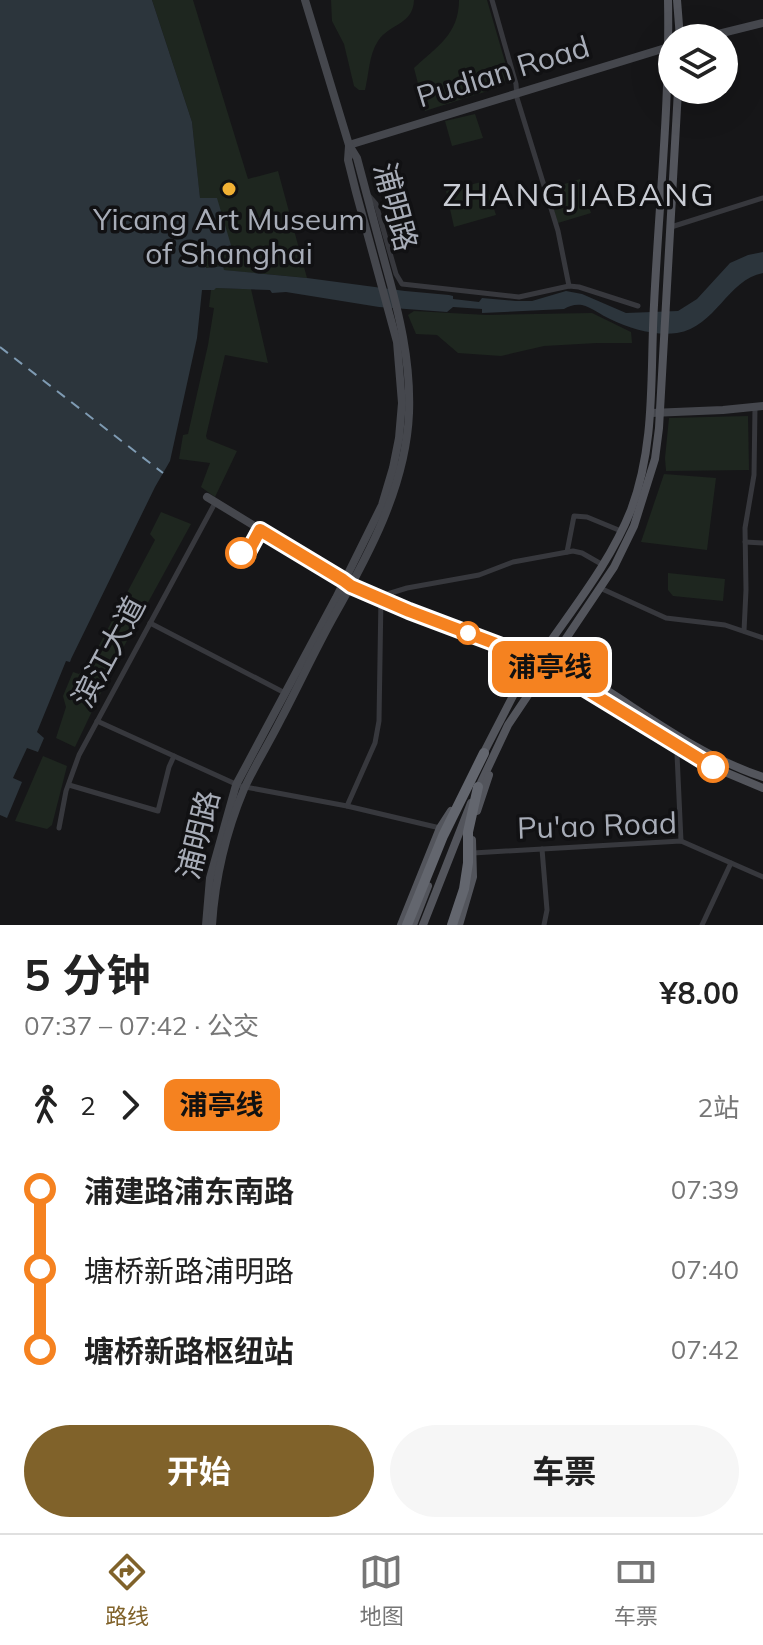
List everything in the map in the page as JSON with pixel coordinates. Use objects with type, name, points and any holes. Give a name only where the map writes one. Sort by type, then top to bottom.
[{"type":"highway","points":[[404,925],[441,832],[484,753]]},
{"type":"highway","points":[[455,922],[467,877],[468,832],[478,787]]},
{"type":"main road","points":[[305,0],[349,145]]},
{"type":"main road","points":[[668,0],[670,24]]},
{"type":"main road","points":[[677,0],[679,24]]},
{"type":"main road","points":[[738,29],[763,23]]},
{"type":"main road","name":"Pudian Road","points":[[349,145],[658,50]]},
{"type":"main road","points":[[413,925],[484,753],[514,694],[603,565],[631,510],[656,413],[652,340],[668,104]]},
{"type":"main road","points":[[423,925],[499,742],[528,693],[614,567],[642,504],[655,459],[677,104]]},
{"type":"main road","name":"浦明路","points":[[349,145],[357,158],[383,273]]},
{"type":"main road","name":"浦明路","points":[[212,925],[222,855],[240,786],[382,523],[398,480],[406,446],[409,376],[383,273],[348,160],[349,145]]},
{"type":"main road","points":[[656,413],[759,407]]},
{"type":"main road","points":[[207,497],[349,583],[380,598],[538,657],[681,742],[763,777]]},
{"type":"main road","name":"浦明路","points":[[206,925],[210,878],[240,786],[336,598],[349,583]]},
{"type":"main road","points":[[538,657],[555,656],[713,767],[763,788]]},
{"type":"main road","points":[[455,922],[472,885],[475,817],[499,742]]},
{"type":"street","points":[[492,0],[557,229],[569,286]]},
{"type":"street","points":[[366,192],[376,204],[396,274],[402,284],[519,297],[569,286],[589,289],[638,306]]},
{"type":"street","points":[[670,227],[763,198]]},
{"type":"street","points":[[744,631],[745,528],[754,481],[759,407]]},
{"type":"street","name":"滨江大道","points":[[59,828],[68,785],[79,755],[215,503]]},
{"type":"street","points":[[567,552],[574,516],[587,517],[621,531]]},
{"type":"street","points":[[745,542],[763,543]]},
{"type":"street","points":[[347,806],[375,743],[379,721],[380,598],[407,588],[479,575],[513,562],[573,551],[603,565]]},
{"type":"street","points":[[600,588],[666,618],[721,624],[763,638]]},
{"type":"street","points":[[150,623],[285,693]]},
{"type":"street","points":[[97,721],[240,786],[347,806],[441,832]]},
{"type":"street","points":[[681,742],[677,754],[681,841]]},
{"type":"street","points":[[68,785],[158,811],[174,756]]},
{"type":"street","name":"Pu'ao Road","points":[[473,853],[681,841],[763,877]]},
{"type":"street","points":[[542,849],[547,910],[544,925]]},
{"type":"street","points":[[702,925],[731,863]]},
{"type":"shaded area","points":[[0,0],[152,0],[192,122],[200,198],[217,198],[233,252],[206,256],[206,268],[223,266],[224,270],[449,295],[453,299],[479,302],[482,298],[532,301],[566,291],[582,294],[626,313],[678,311],[697,299],[730,263],[763,252],[763,273],[740,284],[702,322],[690,329],[669,334],[634,329],[582,305],[564,309],[482,313],[482,309],[453,307],[447,312],[379,307],[286,292],[272,293],[270,290],[202,290],[197,338],[170,461],[70,662],[66,661],[37,732],[44,738],[38,752],[27,748],[13,778],[22,782],[7,818],[0,815]]},
{"type":"shaded area","points":[[152,0],[193,0],[248,179],[278,171],[307,278],[223,270],[223,266],[205,268],[206,256],[232,252],[200,199],[192,122]]},
{"type":"shaded area","points":[[331,0],[414,0],[410,14],[383,35],[375,46],[365,90],[354,86],[344,44],[332,21]]},
{"type":"shaded area","points":[[459,0],[487,0],[507,77],[497,88],[425,111],[414,68],[451,31]]},
{"type":"shaded area","points":[[475,114],[483,138],[452,146],[445,121]]},
{"type":"shaded area","points":[[580,179],[591,213],[558,223],[552,204],[563,201],[558,186]]},
{"type":"shaded area","points":[[485,181],[496,215],[454,227],[446,191]]},
{"type":"shaded area","points":[[251,289],[268,363],[225,355],[206,436],[237,451],[215,497],[201,487],[210,463],[179,459],[183,435],[188,434],[208,345],[214,308],[209,307],[211,290]]},
{"type":"shaded area","points":[[414,311],[487,315],[592,313],[631,332],[632,343],[544,346],[501,356],[458,353],[437,335],[416,334],[408,315]]},
{"type":"shaded area","points":[[748,416],[749,470],[666,471],[669,418]]},
{"type":"shaded area","points":[[664,474],[716,478],[707,550],[641,542]]},
{"type":"shaded area","points":[[161,512],[191,524],[117,659],[75,747],[56,738],[66,707],[63,696],[73,672],[79,674],[88,666],[155,540],[150,534]]},
{"type":"shaded area","points":[[668,573],[725,579],[723,601],[673,596],[668,590]]},
{"type":"shaded area","points":[[43,756],[67,766],[52,825],[47,829],[15,821]]},
{"type":"ferry route","points":[[0,347],[163,473]]},
{"type":"bus line","name":"浦亭线","points":[[241,553],[248,552],[260,530],[351,586],[536,659],[713,767]]},
{"type":"place","name":"Yicang Art Museum of Shanghai","points":[[229,189]]},
{"type":"district","name":"ZHANGJIABANG","points":[[579,195]]}]
